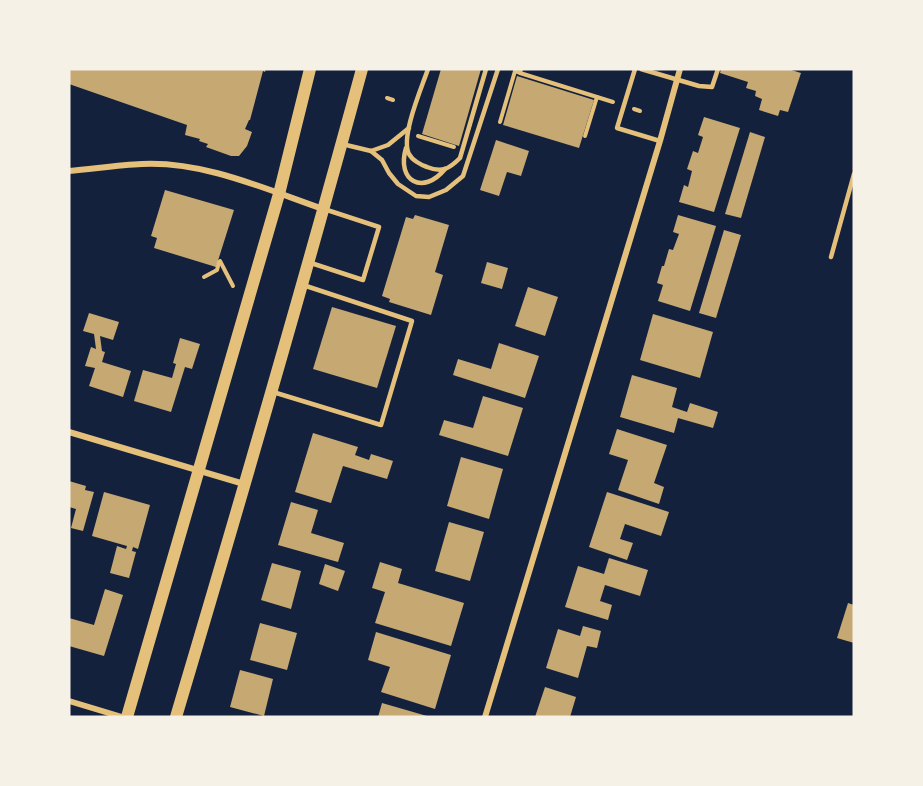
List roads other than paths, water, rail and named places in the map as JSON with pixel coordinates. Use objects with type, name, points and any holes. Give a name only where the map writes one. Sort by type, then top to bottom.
[{"type":"main road","points":[[127,717],[279,194],[310,69]]},
{"type":"main road","points":[[176,717],[303,285],[362,69]]},
{"type":"street","points":[[485,717],[680,69]]},
{"type":"street","points":[[69,171],[143,163],[187,167],[216,173],[324,209]]},
{"type":"street","points":[[69,432],[244,484]]},
{"type":"street","points":[[69,701],[122,717]]},
{"type":"lane","points":[[428,69],[409,128],[403,159],[404,171],[413,182],[424,184],[434,181],[460,158],[486,69]]},
{"type":"lane","points":[[341,143],[371,152],[382,160],[398,184],[416,196],[429,196],[446,190],[463,176],[498,69]]},
{"type":"lane","points":[[635,69],[617,128],[660,141]]},
{"type":"lane","points":[[641,69],[677,81],[712,87],[718,69]]},
{"type":"lane","points":[[371,152],[388,145],[409,128]]},
{"type":"lane","points":[[407,146],[409,156],[422,165],[434,170],[445,169]]},
{"type":"lane","points":[[831,258],[854,174]]},
{"type":"lane","points":[[309,262],[363,280],[379,226],[324,209]]},
{"type":"lane","points":[[270,391],[381,425],[412,321],[303,285]]}]
